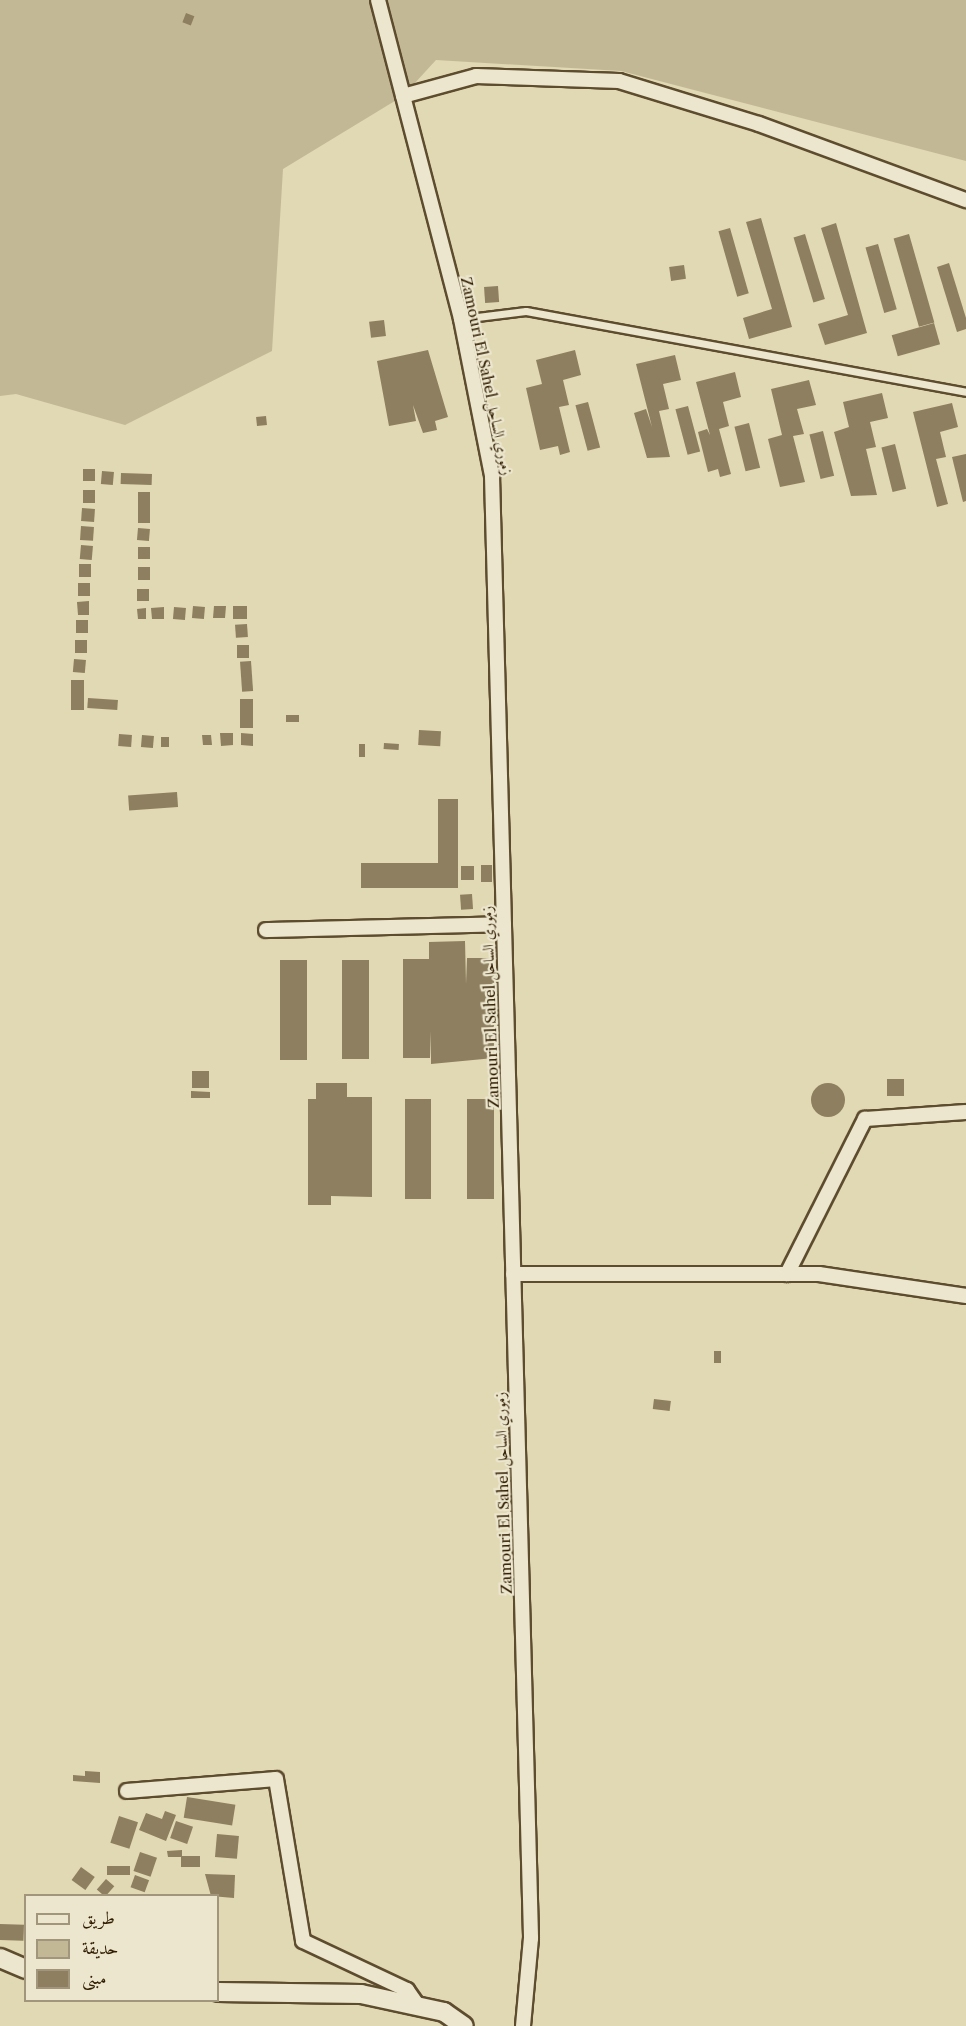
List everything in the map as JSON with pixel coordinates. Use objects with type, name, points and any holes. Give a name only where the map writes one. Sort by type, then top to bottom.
[{"type":"street","name":"Zamouri El Sahel زموري الساحل","points":[[378,0],[461,319],[492,476],[531,1938],[523,2026]]},
{"type":"street","points":[[403,96],[476,76],[618,81],[759,124],[966,200]]},
{"type":"street","points":[[266,930],[504,924]]},
{"type":"street","points":[[787,1274],[866,1119],[966,1112]]},
{"type":"street","points":[[513,1274],[819,1274],[966,1296]]},
{"type":"street","points":[[127,1791],[276,1779],[303,1941],[406,1990],[419,2007]]},
{"type":"street","points":[[0,1958],[24,1967]]},
{"type":"street","points":[[219,1992],[361,1994],[444,2012],[464,2026]]},
{"type":"lane","points":[[461,319],[525,311],[966,392]]},
{"type":"green space","points":[[0,0],[966,0],[966,161],[621,71],[436,60],[403,96],[283,169],[272,351],[125,425],[16,394],[0,396]]},
{"type":"building","points":[[186,13],[194,16],[191,26],[182,22]]},
{"type":"building","points":[[761,218],[792,327],[749,339],[743,318],[772,309],[746,222]]},
{"type":"building","points":[[836,223],[867,333],[825,345],[818,324],[848,315],[821,228]]},
{"type":"building","points":[[730,228],[749,293],[737,297],[718,231]]},
{"type":"building","points":[[805,234],[825,299],[813,303],[794,238]]},
{"type":"building","points":[[909,234],[934,322],[919,327],[894,238]]},
{"type":"building","points":[[878,244],[897,309],[884,313],[866,248]]},
{"type":"building","points":[[949,263],[966,318],[966,329],[957,332],[937,267]]},
{"type":"building","points":[[684,265],[686,279],[671,281],[669,267]]},
{"type":"building","points":[[498,286],[499,302],[485,303],[484,287]]},
{"type":"building","points":[[384,320],[386,336],[371,338],[369,322]]},
{"type":"building","points":[[934,323],[940,344],[898,356],[892,335]]},
{"type":"building","points":[[428,350],[448,417],[435,421],[437,430],[423,433],[413,405],[416,421],[389,426],[377,361]]},
{"type":"building","points":[[575,350],[581,375],[563,380],[569,405],[559,407],[570,452],[560,455],[558,446],[540,450],[526,388],[542,384],[536,360]]},
{"type":"building","points":[[675,355],[681,380],[663,384],[669,409],[659,411],[670,457],[647,458],[634,413],[646,409],[652,427],[636,364]]},
{"type":"building","points":[[735,372],[741,397],[723,402],[729,426],[719,429],[731,474],[720,477],[718,469],[708,472],[698,432],[707,429],[710,435],[696,382]]},
{"type":"building","points":[[809,380],[816,405],[797,409],[804,434],[793,436],[805,482],[780,487],[768,439],[782,435],[771,389]]},
{"type":"building","points":[[882,393],[888,418],[870,422],[876,447],[866,449],[877,495],[851,496],[834,432],[849,427],[843,402]]},
{"type":"building","points":[[588,402],[600,447],[588,451],[575,405]]},
{"type":"building","points":[[952,403],[958,427],[940,432],[946,457],[936,459],[948,504],[937,507],[913,412]]},
{"type":"building","points":[[688,406],[700,451],[688,455],[675,409]]},
{"type":"building","points":[[266,416],[267,425],[257,426],[256,417]]},
{"type":"building","points":[[749,423],[760,468],[746,471],[734,427]]},
{"type":"building","points":[[823,431],[834,476],[821,479],[809,434]]},
{"type":"building","points":[[895,444],[906,489],[893,492],[881,447]]},
{"type":"building","points":[[966,454],[966,501],[963,502],[952,457]]},
{"type":"building","points":[[83,469],[95,469],[95,481],[83,481]]},
{"type":"building","points":[[102,471],[114,472],[113,485],[101,484]]},
{"type":"building","points":[[121,473],[152,474],[152,485],[121,484]]},
{"type":"building","points":[[83,490],[95,490],[95,503],[83,503]]},
{"type":"building","points":[[138,492],[150,492],[150,523],[138,523]]},
{"type":"building","points":[[82,508],[95,509],[94,522],[81,521]]},
{"type":"building","points":[[81,526],[94,527],[93,541],[80,540]]},
{"type":"building","points":[[138,528],[150,529],[149,541],[137,540]]},
{"type":"building","points":[[81,545],[93,546],[92,560],[80,559]]},
{"type":"building","points":[[138,547],[150,547],[150,559],[138,559]]},
{"type":"building","points":[[79,564],[91,564],[91,577],[79,577]]},
{"type":"building","points":[[138,567],[150,567],[150,580],[138,580]]},
{"type":"building","points":[[78,583],[90,583],[90,596],[78,596]]},
{"type":"building","points":[[137,589],[149,589],[149,601],[137,601]]},
{"type":"building","points":[[89,601],[89,615],[78,615],[77,602]]},
{"type":"building","points":[[193,606],[205,607],[204,619],[192,618]]},
{"type":"building","points":[[214,606],[226,606],[225,618],[213,618]]},
{"type":"building","points":[[233,606],[247,606],[247,619],[233,619]]},
{"type":"building","points":[[164,607],[164,619],[152,619],[151,608]]},
{"type":"building","points":[[174,607],[186,608],[185,620],[173,619]]},
{"type":"building","points":[[146,608],[146,619],[138,619],[137,609]]},
{"type":"building","points":[[76,620],[88,620],[88,633],[76,633]]},
{"type":"building","points":[[247,624],[248,637],[236,638],[235,625]]},
{"type":"building","points":[[75,640],[87,640],[87,653],[75,653]]},
{"type":"building","points":[[237,645],[249,645],[249,658],[237,658]]},
{"type":"building","points":[[74,659],[86,660],[85,673],[73,672]]},
{"type":"building","points":[[251,661],[253,691],[242,692],[240,662]]},
{"type":"building","points":[[71,680],[84,680],[84,710],[71,710]]},
{"type":"building","points":[[88,698],[118,700],[117,710],[87,708]]},
{"type":"building","points":[[240,699],[253,699],[253,728],[240,728]]},
{"type":"building","points":[[286,715],[299,715],[299,722],[286,722]]},
{"type":"building","points":[[419,730],[441,731],[440,746],[418,745]]},
{"type":"building","points":[[220,733],[233,733],[233,745],[221,746]]},
{"type":"building","points":[[241,733],[253,734],[253,746],[241,745]]},
{"type":"building","points":[[119,734],[132,735],[131,747],[118,746]]},
{"type":"building","points":[[142,735],[154,736],[153,748],[141,747]]},
{"type":"building","points":[[202,735],[211,735],[212,745],[203,745]]},
{"type":"building","points":[[161,737],[169,737],[169,747],[161,747]]},
{"type":"building","points":[[384,743],[399,744],[399,750],[384,749]]},
{"type":"building","points":[[359,744],[365,744],[365,757],[359,757]]},
{"type":"building","points":[[177,792],[178,807],[129,810],[128,795]]},
{"type":"building","points":[[438,799],[458,799],[458,888],[361,888],[361,863],[438,863]]},
{"type":"building","points":[[481,865],[492,865],[492,882],[481,882]]},
{"type":"building","points":[[461,866],[474,866],[474,880],[461,880]]},
{"type":"building","points":[[472,894],[473,909],[461,910],[460,895]]},
{"type":"building","points":[[465,941],[466,984],[467,958],[494,958],[494,1058],[431,1064],[431,1031],[430,1058],[403,1058],[403,959],[429,959],[429,942]]},
{"type":"building","points":[[280,960],[307,960],[307,1060],[280,1060]]},
{"type":"building","points":[[342,960],[369,960],[369,1059],[342,1059]]},
{"type":"building","points":[[192,1071],[209,1071],[209,1088],[192,1088]]},
{"type":"building","points":[[887,1079],[904,1079],[904,1096],[887,1096]]},
{"type":"building","points":[[316,1083],[347,1083],[347,1097],[372,1097],[372,1197],[331,1196],[331,1205],[308,1205],[308,1099],[316,1099]]},
{"type":"building","points":[[828,1083],[840,1088],[845,1100],[840,1112],[828,1117],[816,1112],[811,1100],[816,1088]]},
{"type":"building","points":[[191,1091],[210,1092],[210,1098],[191,1098]]},
{"type":"building","points":[[405,1099],[431,1099],[431,1199],[405,1199]]},
{"type":"building","points":[[467,1099],[494,1099],[494,1199],[467,1199]]},
{"type":"building","points":[[714,1351],[721,1351],[721,1363],[714,1363]]},
{"type":"building","points":[[654,1399],[671,1401],[670,1411],[653,1409]]},
{"type":"building","points":[[85,1771],[100,1772],[100,1783],[73,1781],[73,1775],[85,1776]]},
{"type":"building","points":[[187,1797],[235,1805],[232,1825],[184,1818]]},
{"type":"building","points":[[165,1811],[176,1815],[166,1841],[139,1830],[146,1813],[162,1819]]},
{"type":"building","points":[[119,1816],[138,1822],[129,1849],[110,1843]]},
{"type":"building","points":[[176,1821],[193,1827],[187,1844],[170,1838]]},
{"type":"building","points":[[217,1834],[239,1836],[237,1859],[215,1857]]},
{"type":"building","points":[[182,1850],[182,1856],[200,1856],[200,1867],[181,1867],[181,1857],[168,1857],[167,1851]]},
{"type":"building","points":[[140,1852],[157,1858],[151,1877],[133,1871]]},
{"type":"building","points":[[107,1866],[130,1866],[130,1875],[107,1875]]},
{"type":"building","points":[[81,1867],[95,1877],[85,1890],[72,1880]]},
{"type":"building","points":[[205,1874],[235,1875],[234,1898],[210,1894]]},
{"type":"building","points":[[135,1875],[149,1880],[145,1892],[131,1887]]},
{"type":"building","points":[[106,1879],[114,1886],[108,1894],[102,1894],[97,1890]]},
{"type":"building","points":[[0,1924],[24,1925],[23,1941],[0,1940]]}]
